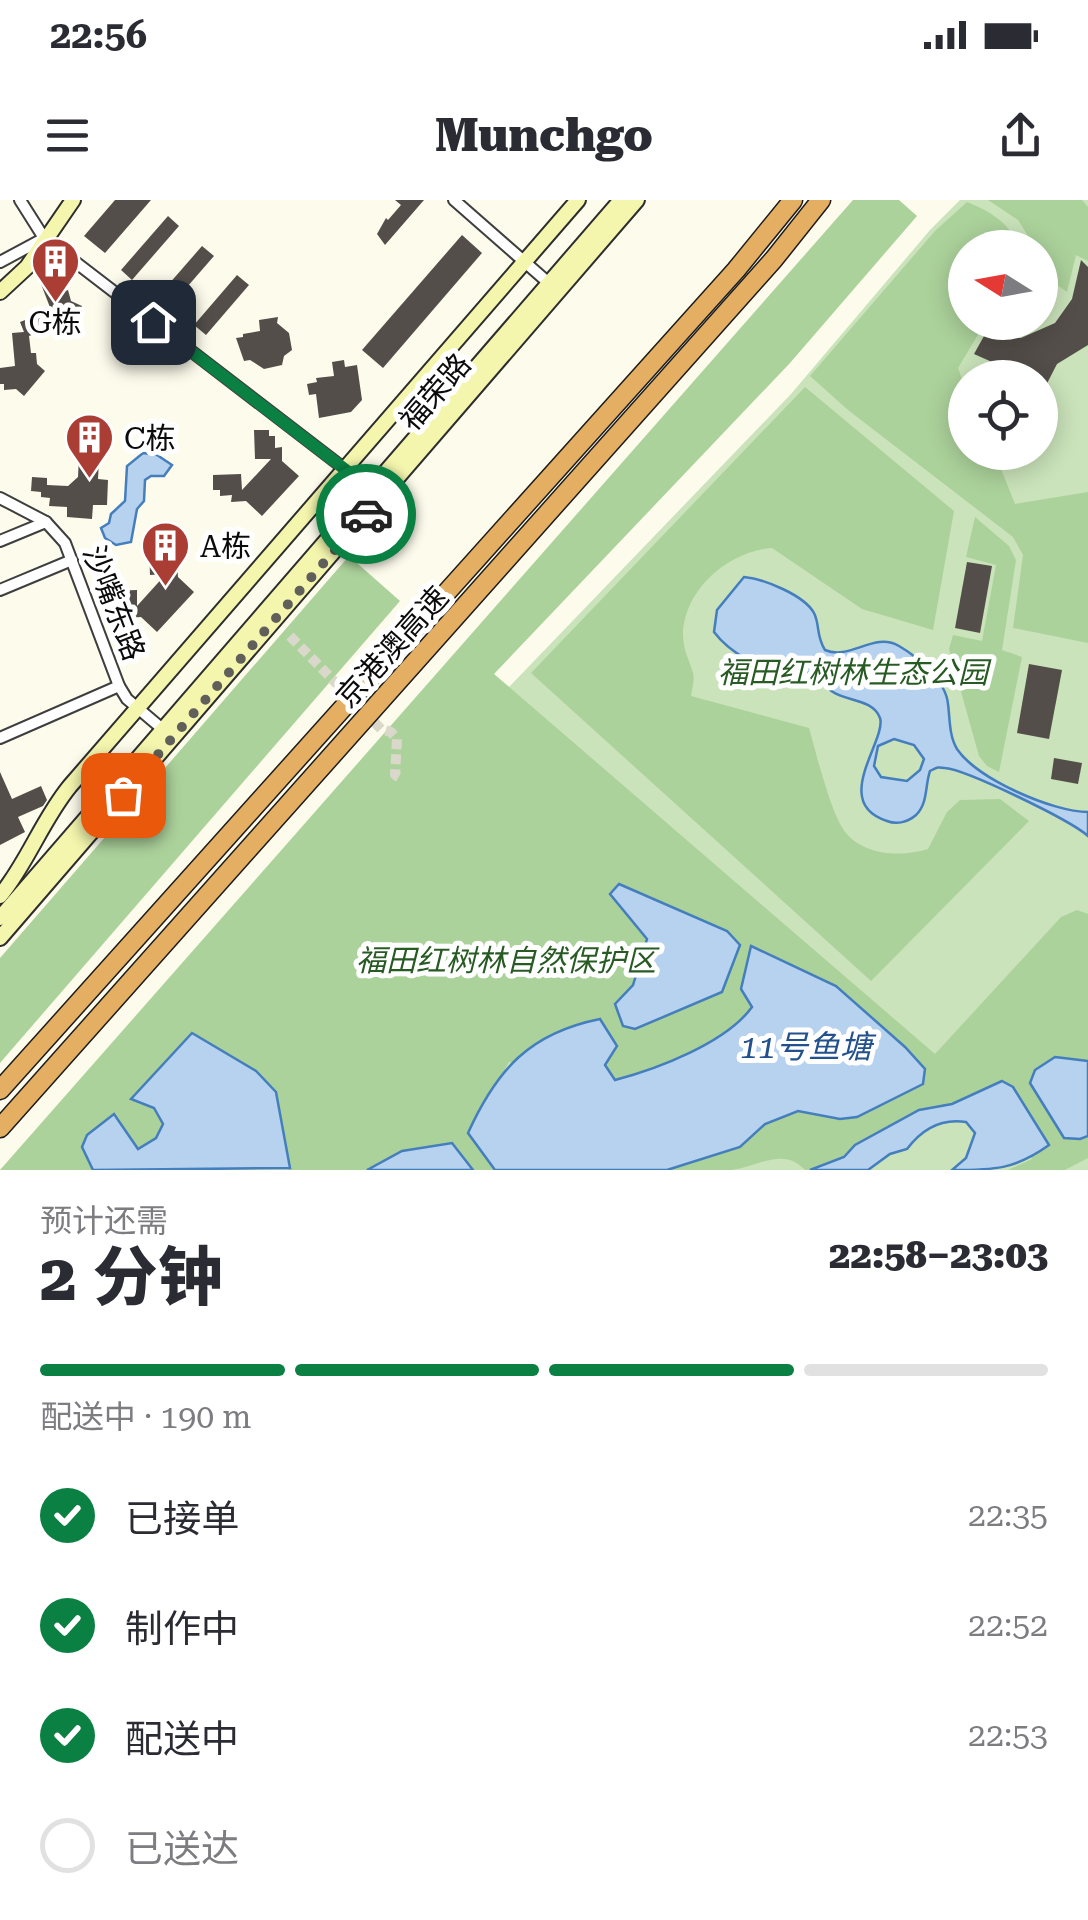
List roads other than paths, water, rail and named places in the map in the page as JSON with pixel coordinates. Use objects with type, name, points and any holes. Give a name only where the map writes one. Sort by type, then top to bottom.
[{"type":"highway","name":"京港澳高速","points":[[0,1090],[736,270],[793,200]]},
{"type":"highway","name":"京港澳高速","points":[[0,1128],[761,274],[821,200]]},
{"type":"main road","points":[[0,292],[28,266],[73,200]]},
{"type":"main road","points":[[0,917],[4,891],[63,794],[578,200]]},
{"type":"main road","name":"福荣路","points":[[554,287],[620,200]]},
{"type":"main road","name":"福荣路","points":[[0,938],[168,734],[376,493],[554,287],[637,200]]},
{"type":"main road","name":"福荣路","points":[[0,917],[168,734]]},
{"type":"main road","points":[[4,891],[34,878]]},
{"type":"street","points":[[20,200],[44,238],[376,493]]},
{"type":"street","points":[[454,200],[554,287]]},
{"type":"street","points":[[0,262],[44,238]]},
{"type":"street","name":"沙嘴东路","points":[[0,498],[46,522],[66,544],[119,686],[137,708],[168,734]]},
{"type":"street","points":[[0,541],[46,522]]},
{"type":"street","points":[[0,590],[72,560]]},
{"type":"street","points":[[0,738],[119,686]]},
{"type":"water","points":[[143,453],[157,455],[172,465],[164,476],[145,480],[144,501],[137,509],[131,542],[116,545],[105,538],[101,528],[125,501],[127,466]]},
{"type":"water","points":[[744,577],[752,578],[783,589],[809,606],[825,650],[844,652],[880,642],[899,646],[937,678],[946,695],[952,739],[967,760],[1017,792],[1073,811],[1088,812],[1088,836],[1018,797],[942,768],[930,771],[923,805],[913,817],[895,823],[871,812],[863,800],[862,786],[880,728],[877,712],[833,692],[819,674],[776,670],[737,653],[714,632],[717,610]],"holes":[[[894,739],[914,745],[924,759],[920,770],[907,781],[881,777],[874,766],[878,746]]]},
{"type":"water","points":[[619,884],[727,931],[740,945],[722,992],[635,1029],[623,1026],[615,1004],[633,985],[647,939],[610,894]]},
{"type":"water","name":"11号鱼塘","points":[[751,946],[836,986],[925,1069],[923,1084],[857,1117],[840,1119],[798,1111],[765,1124],[740,1147],[667,1170],[495,1170],[468,1133],[491,1090],[519,1057],[554,1034],[600,1019],[617,1046],[605,1065],[615,1080],[690,1053],[726,1032],[752,1007],[741,989]]},
{"type":"water","points":[[192,1033],[256,1071],[276,1092],[290,1168],[93,1170],[82,1147],[87,1135],[114,1114],[138,1149],[156,1138],[163,1124],[154,1108],[131,1099]]},
{"type":"water","points":[[1055,1057],[1088,1061],[1088,1136],[1080,1139],[1064,1138],[1030,1083],[1035,1070]]},
{"type":"water","points":[[1002,1081],[1013,1087],[1049,1145],[1025,1159],[992,1169],[952,1170],[966,1158],[975,1133],[966,1122],[957,1121],[933,1126],[907,1149],[890,1154],[868,1170],[810,1170],[844,1157],[855,1145],[919,1110],[952,1104]]},
{"type":"water","points":[[452,1143],[473,1170],[367,1170],[402,1151]]},
{"type":"tunnel","points":[[290,636],[381,729],[397,739],[395,775],[402,779]]},
{"type":"place","name":"G栋","points":[[55,304]]},
{"type":"place","name":"C栋","points":[[89,480]]},
{"type":"place","name":"A栋","points":[[165,588]]},
{"type":"park label","name":"福田红树林生态公园","points":[[853,672]]},
{"type":"park label","name":"福田红树林自然保护区","points":[[506,960]]}]
